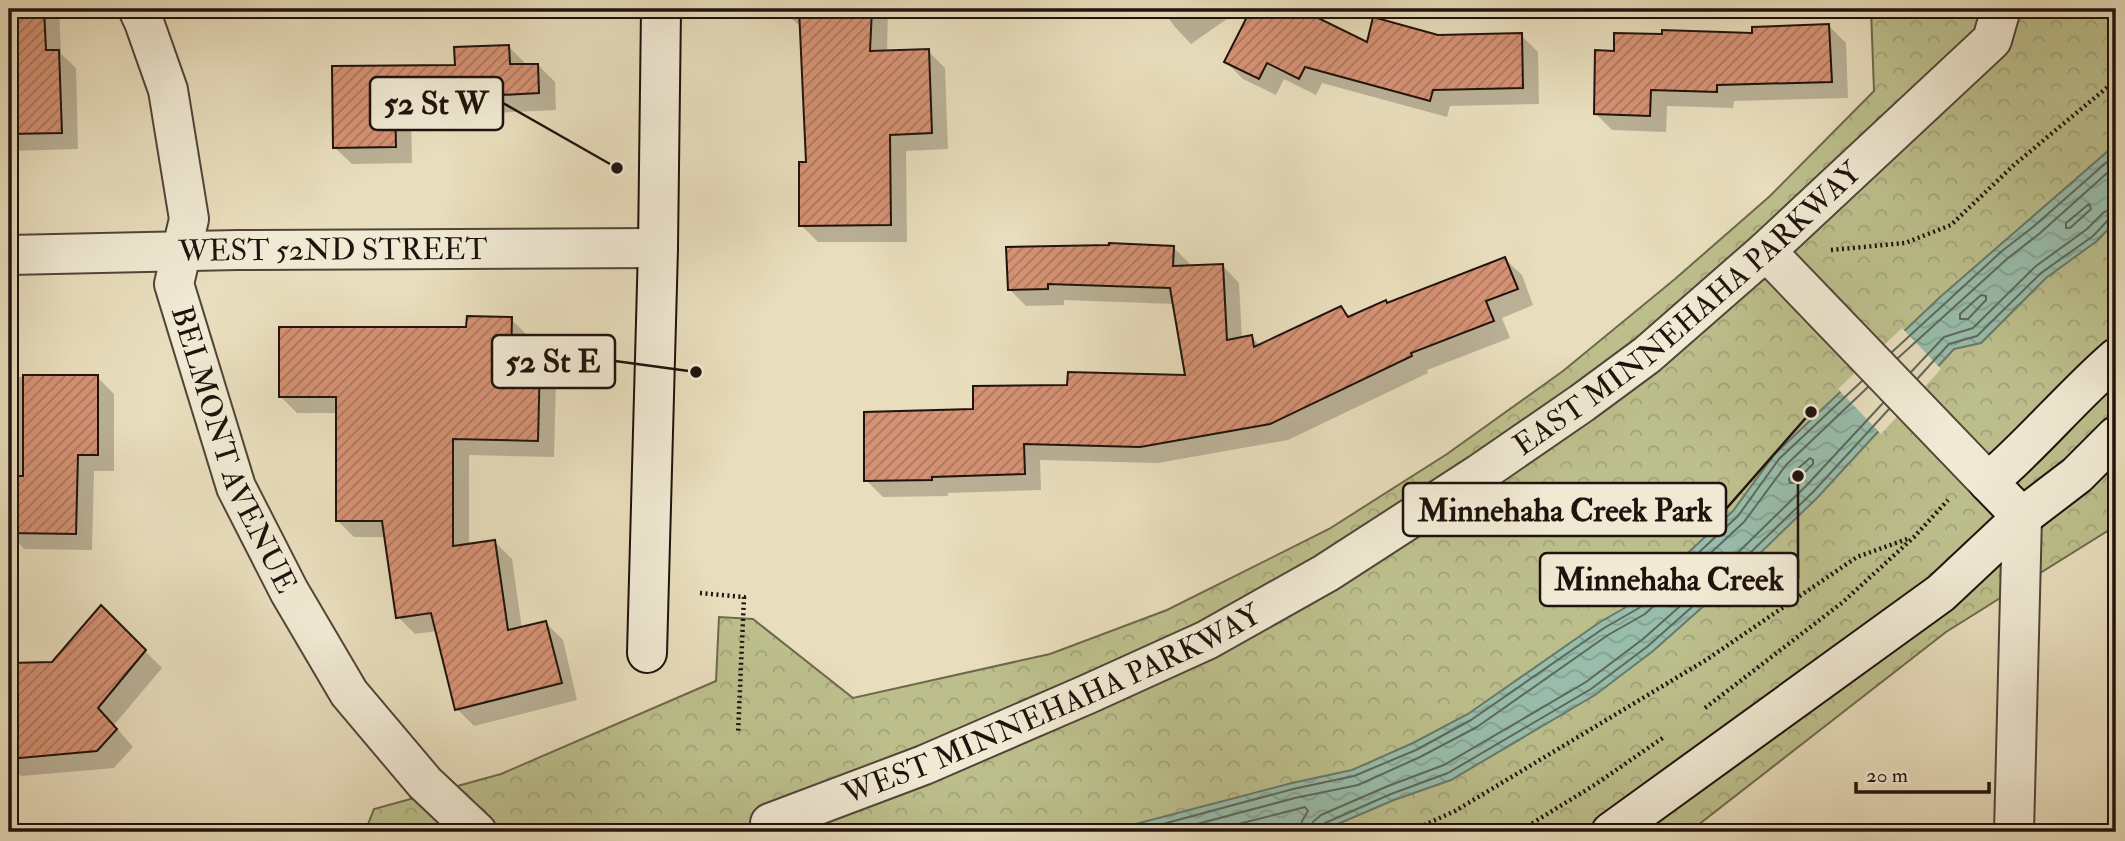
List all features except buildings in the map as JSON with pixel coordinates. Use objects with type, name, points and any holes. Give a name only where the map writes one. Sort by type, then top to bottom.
[{"type":"street","name":"BELMONT AVENUE","points":[[138,9],[167,90],[189,219],[174,284],[236,486],[283,580],[349,693],[425,783],[477,832]]},
{"type":"street","points":[[647,653],[658,248],[661,9]]},
{"type":"street","name":"EAST MINNEHAHA PARKWAY","points":[[1326,573],[1479,474],[1582,404],[1647,355],[1766,251],[1997,24]]},
{"type":"street","name":"WEST 52ND STREET","points":[[9,255],[182,251],[658,248]]},
{"type":"street","points":[[1766,251],[2022,517],[2014,832]]},
{"type":"street","points":[[1988,482],[2020,455],[2116,358]]},
{"type":"street","points":[[1611,832],[1941,593],[2022,517],[2077,475],[2116,436]]},
{"type":"street","name":"WEST MINNEHAHA PARKWAY","points":[[771,822],[924,765],[1088,694],[1207,640],[1326,573]]},
{"type":"path","points":[[1820,251],[1905,243],[1951,225],[2015,164],[2116,79]]},
{"type":"path","points":[[1697,713],[1843,602],[1914,537],[1947,502]]},
{"type":"path","points":[[1409,832],[1455,811],[1706,660],[1857,557],[1914,537]]},
{"type":"path","points":[[700,593],[744,597],[738,734]]},
{"type":"path","points":[[1518,832],[1597,784],[1675,729]]},
{"type":"green space","points":[[1871,9],[2116,9],[2116,522],[2109,530],[1946,632],[1689,832],[365,832],[374,809],[501,774],[716,681],[719,617],[753,619],[853,698],[1050,654],[1167,610],[1329,529],[1447,454],[1563,371],[1770,196],[1874,91]]},
{"type":"water","points":[[2116,144],[2116,221],[2097,241],[2046,278],[1981,343],[1954,349],[1818,497],[1724,588],[1653,651],[1595,695],[1451,780],[1394,800],[1319,832],[1105,832],[1352,770],[1413,743],[1468,714],[1600,622],[1635,602],[1733,511],[1774,455],[1939,298]]},
{"type":"pier","points":[[1902,328],[1941,369],[1881,434],[1838,389]]},
{"type":"place","name":"52 St W","points":[[617,168]]},
{"type":"place","name":"52 St E","points":[[696,372]]},
{"type":"place","name":"Minnehaha Creek Park","points":[[1811,412]]},
{"type":"place","name":"Minnehaha Creek","points":[[1798,476]]}]
